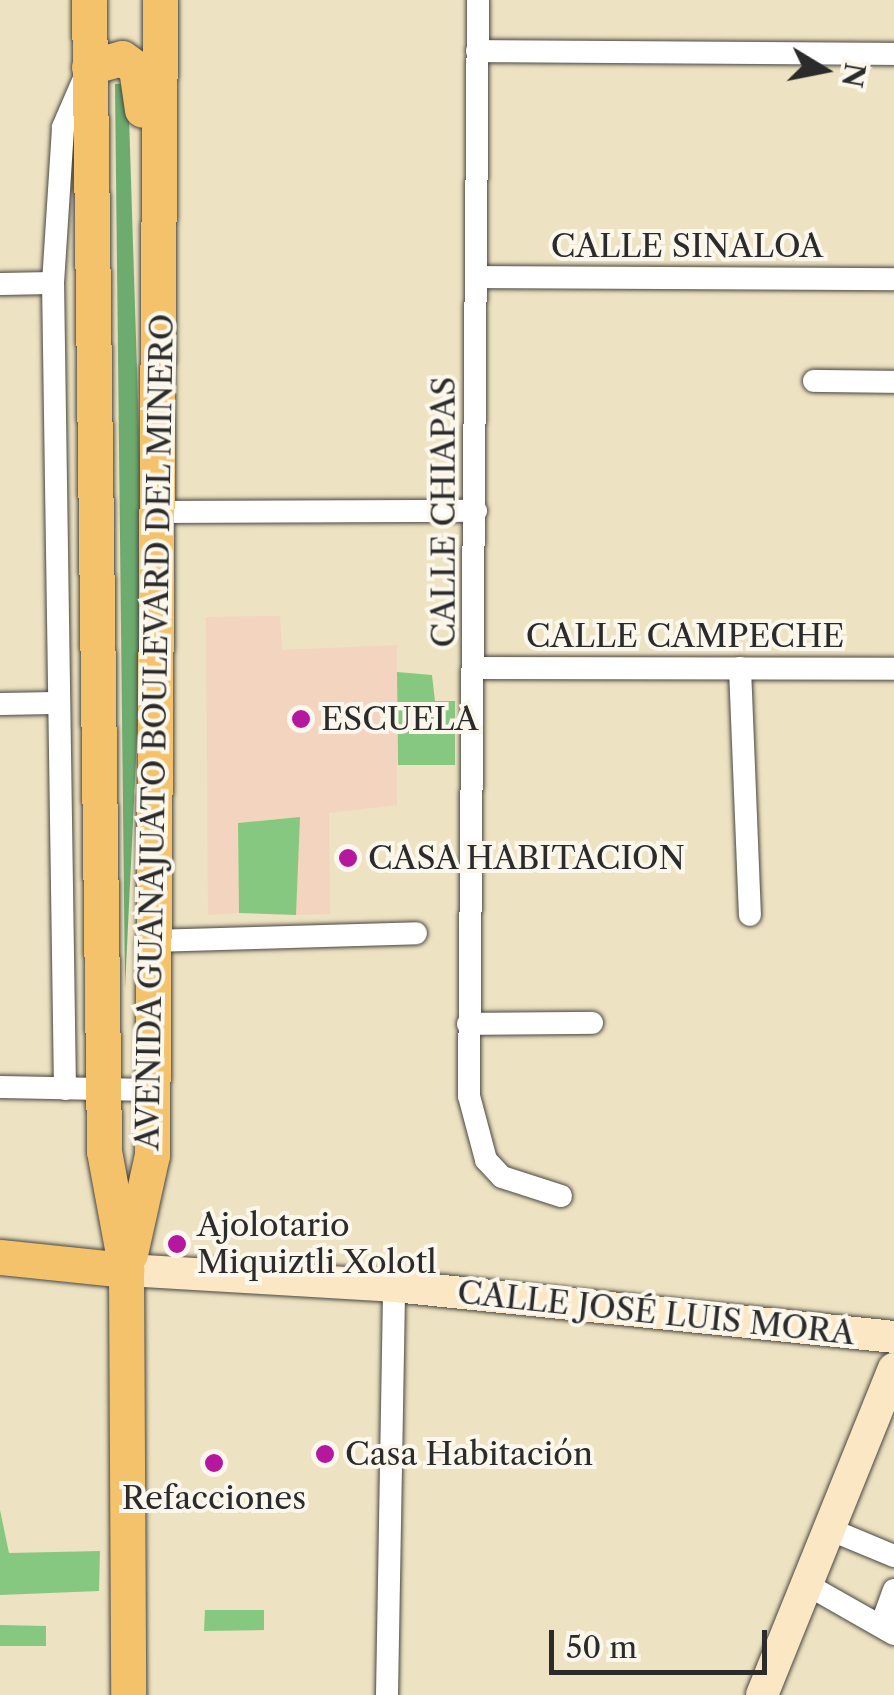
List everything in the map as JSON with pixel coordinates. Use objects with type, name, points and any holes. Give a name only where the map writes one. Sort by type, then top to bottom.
[{"type":"main road","name":"AVENIDA GUANAJUATO BOULEVARD DEL MINERO","points":[[89,0],[104,1151],[126,1270]]},
{"type":"main road","name":"AVENIDA GUANAJUATO BOULEVARD DEL MINERO","points":[[126,1270],[152,1155],[164,512],[160,0]]},
{"type":"main road","points":[[90,67],[122,58],[142,80],[145,344],[163,459]]},
{"type":"main road","name":"CALLE JOSÉ LUIS MORA","points":[[0,1257],[126,1270]]},
{"type":"main road","points":[[126,1270],[128,1695]]},
{"type":"street","name":"CALLE CHIAPAS","points":[[478,0],[476,668],[468,1024],[474,1134],[486,1160],[502,1177],[561,1196]]},
{"type":"street","points":[[476,52],[894,54]]},
{"type":"street","points":[[65,1090],[56,703],[54,282],[63,127],[90,67]]},
{"type":"street","name":"CALLE SINALOA","points":[[479,277],[894,280]]},
{"type":"street","points":[[0,284],[54,282]]},
{"type":"street","points":[[814,381],[894,382]]},
{"type":"street","points":[[164,512],[476,511]]},
{"type":"street","name":"CALLE CAMPECHE","points":[[476,668],[894,669]]},
{"type":"street","points":[[740,668],[750,916]]},
{"type":"street","points":[[0,704],[56,703]]},
{"type":"street","points":[[154,940],[416,933]]},
{"type":"street","points":[[468,1024],[592,1023]]},
{"type":"street","points":[[0,1087],[152,1090]]},
{"type":"street","name":"CALLE JOSÉ LUIS MORA","points":[[126,1270],[394,1286],[894,1337]]},
{"type":"street","points":[[387,1695],[394,1286]]},
{"type":"street","points":[[762,1695],[894,1369]]},
{"type":"street","points":[[830,1529],[894,1556]]},
{"type":"street","points":[[806,1584],[889,1627],[894,1590]]},
{"type":"shaded area","name":"ESCUELA","points":[[280,616],[282,650],[397,645],[397,805],[329,813],[330,914],[296,915],[299,817],[238,823],[239,913],[208,915],[206,617]]},
{"type":"green space","points":[[115,84],[125,84],[129,117],[144,592],[125,988]]},
{"type":"green space","points":[[397,672],[432,675],[435,701],[455,701],[455,765],[398,765]]},
{"type":"green space","points":[[300,817],[296,915],[239,913],[238,823]]},
{"type":"green space","points":[[0,1510],[9,1553],[100,1551],[99,1591],[0,1595]]},
{"type":"green space","points":[[205,1610],[264,1610],[264,1630],[204,1631]]},
{"type":"green space","points":[[0,1625],[46,1626],[46,1646],[0,1646]]},
{"type":"place","name":"ESCUELA","points":[[301,719]]},
{"type":"place","name":"CASA HABITACION","points":[[348,858]]},
{"type":"place","name":"Ajolotario Miquiztli Xolotl","points":[[177,1244]]},
{"type":"place","name":"Casa Habitación","points":[[325,1454]]},
{"type":"place","name":"Refacciones","points":[[214,1463]]}]
